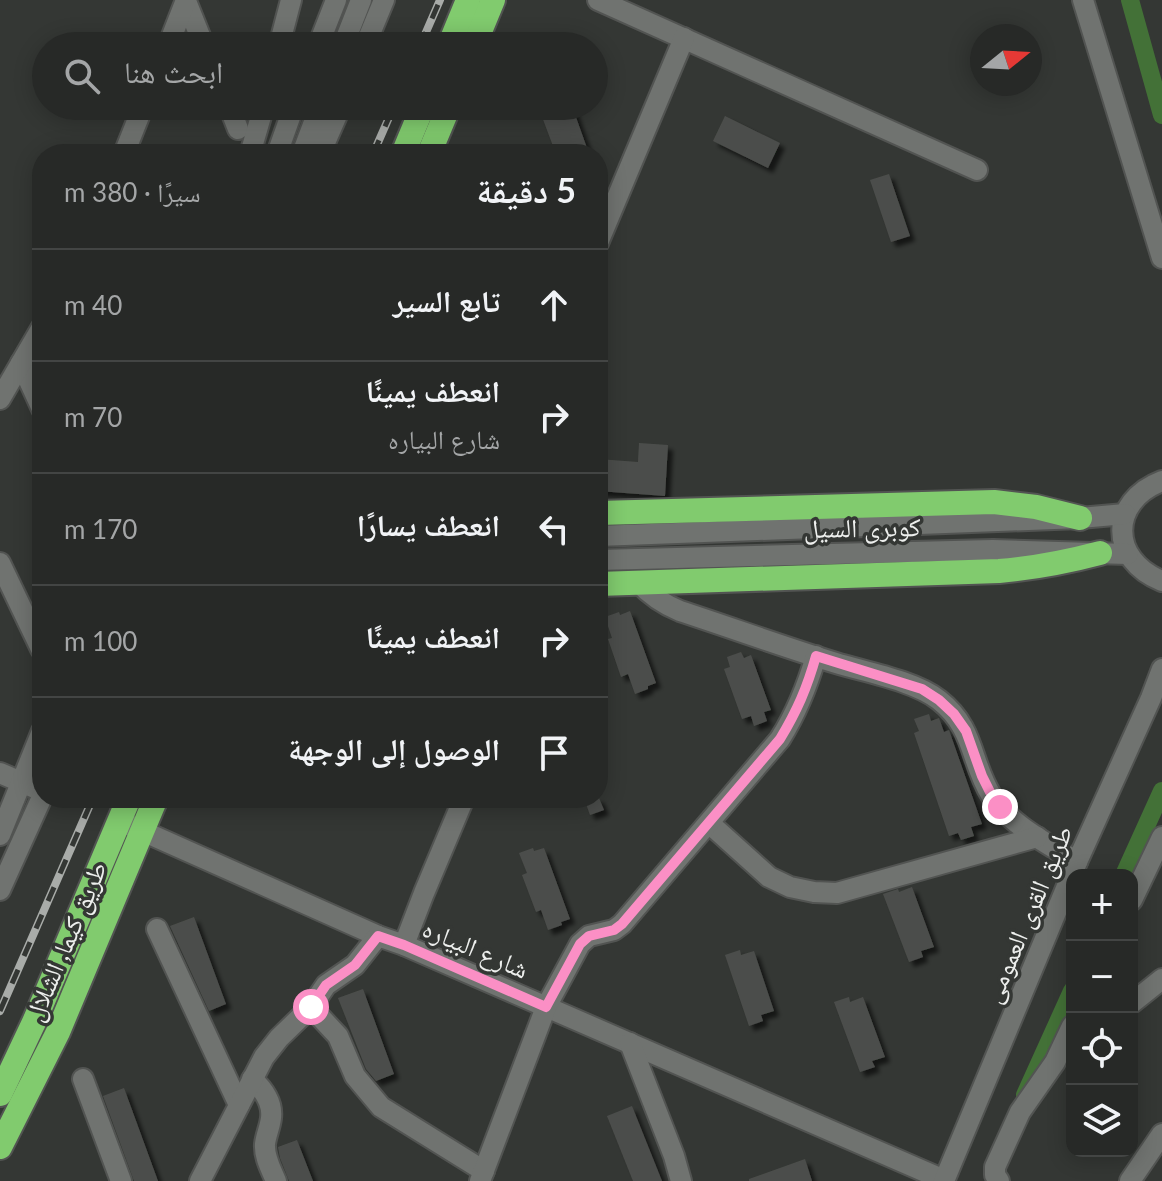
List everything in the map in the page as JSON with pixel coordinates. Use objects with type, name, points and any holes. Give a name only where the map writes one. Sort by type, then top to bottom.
[{"type":"highway","points":[[455,32],[468,0]]},
{"type":"highway","points":[[480,32],[493,0]]},
{"type":"highway","points":[[407,144],[417,120]]},
{"type":"highway","points":[[433,144],[443,120]]},
{"type":"highway","points":[[608,513],[994,502],[1036,507],[1080,518]]},
{"type":"highway","points":[[608,584],[999,571],[1055,564],[1100,553]]},
{"type":"highway","name":"طريق كيما, الشلال","points":[[0,1147],[58,1032],[131,826],[130,808]]},
{"type":"highway","name":"طريق كيما, الشلال","points":[[0,1094],[131,826],[147,808]]},
{"type":"highway","points":[[35,1020],[58,1032]]},
{"type":"street","points":[[283,32],[291,0]]},
{"type":"street","points":[[323,32],[336,0]]},
{"type":"street","points":[[348,32],[361,0]]},
{"type":"street","points":[[371,32],[384,0]]},
{"type":"street","points":[[598,0],[977,170]]},
{"type":"street","points":[[1083,0],[1162,258]]},
{"type":"street","points":[[174,32],[186,1]]},
{"type":"street","points":[[186,1],[198,32]]},
{"type":"street","points":[[608,219],[684,38]]},
{"type":"street","points":[[133,144],[139,120]]},
{"type":"street","points":[[234,120],[238,129]]},
{"type":"street","points":[[253,144],[260,120]]},
{"type":"street","points":[[281,144],[289,120]]},
{"type":"street","points":[[306,144],[315,120]]},
{"type":"street","points":[[324,144],[335,120]]},
{"type":"street","points":[[5,390],[32,344]]},
{"type":"street","points":[[0,362],[5,390]]},
{"type":"street","points":[[21,363],[32,387]]},
{"type":"street","points":[[1162,481],[1145,488],[1133,499],[1122,528],[1128,554],[1137,566],[1162,581]]},
{"type":"street","name":"كوبرى السيل","points":[[608,536],[1125,514]]},
{"type":"street","name":"كوبرى السيل","points":[[608,560],[993,550],[1128,554]]},
{"type":"street","points":[[0,563],[32,630]]},
{"type":"street","points":[[638,582],[664,605],[922,689],[954,714],[966,731],[982,776],[1000,807],[1037,837],[1077,862]]},
{"type":"street","points":[[311,1007],[338,1036],[355,1076],[381,1107],[482,1176],[546,1007],[580,944],[589,936],[614,930],[622,924],[780,739],[797,711],[816,656]]},
{"type":"street","name":"طريق القرى العمومى","points":[[944,1180],[1077,862],[1162,669]]},
{"type":"street","points":[[0,835],[32,757]]},
{"type":"street","points":[[0,773],[32,788]]},
{"type":"street","points":[[0,890],[36,808]]},
{"type":"street","points":[[404,945],[460,808]]},
{"type":"street","points":[[709,823],[769,877],[790,887],[825,893],[837,893],[1037,837]]},
{"type":"street","name":"شارع البياره","points":[[131,826],[944,1180]]},
{"type":"street","points":[[1138,887],[1162,837]]},
{"type":"street","points":[[157,929],[239,1105]]},
{"type":"street","points":[[200,1181],[264,1057],[311,1007],[326,985],[355,965],[378,936]]},
{"type":"street","points":[[1138,998],[1162,979]]},
{"type":"street","points":[[999,1181],[995,1167],[1020,1112],[1055,1062],[1066,1039]]},
{"type":"street","points":[[630,1043],[681,1181]]},
{"type":"street","points":[[1055,1062],[1066,1054]]},
{"type":"street","points":[[83,1079],[121,1181]]},
{"type":"street","points":[[252,1079],[260,1086],[270,1107],[265,1147],[276,1181]]},
{"type":"street","points":[[1130,1181],[1162,1134]]},
{"type":"building","points":[[725,116],[780,143],[768,168],[713,141]]},
{"type":"building","points":[[543,120],[577,120],[586,144],[552,144]]},
{"type":"building","points":[[889,174],[910,236],[891,242],[870,180]]},
{"type":"building","points":[[639,443],[668,445],[665,496],[608,492],[608,460],[638,462]]},
{"type":"building","points":[[630,611],[656,683],[635,694],[628,674],[621,677],[608,639],[612,638],[608,616],[619,612],[620,615]]},
{"type":"building","points":[[741,652],[744,658],[751,655],[771,710],[764,712],[767,721],[754,726],[751,716],[742,719],[724,669],[730,667],[727,657]]},
{"type":"building","points":[[929,714],[931,721],[939,718],[944,732],[949,730],[982,824],[971,827],[974,836],[961,840],[958,833],[949,836],[914,733],[919,731],[914,719]]},
{"type":"building","points":[[588,808],[603,808],[604,810],[590,815]]},
{"type":"building","points":[[533,848],[534,851],[544,848],[570,919],[548,930],[541,910],[536,912],[522,875],[527,873],[519,853]]},
{"type":"building","points":[[912,887],[934,947],[921,951],[923,957],[909,962],[883,894]]},
{"type":"building","points":[[194,917],[226,1004],[209,1011],[170,926]]},
{"type":"building","points":[[740,950],[741,955],[754,951],[774,1011],[761,1015],[763,1021],[749,1026],[725,955]]},
{"type":"building","points":[[363,989],[394,1074],[376,1081],[366,1069],[338,998]]},
{"type":"building","points":[[849,997],[850,1002],[863,997],[885,1057],[872,1061],[875,1067],[860,1072],[834,1002]]},
{"type":"building","points":[[124,1088],[158,1181],[134,1181],[103,1096]]},
{"type":"building","points":[[632,1106],[662,1181],[633,1181],[607,1116]]},
{"type":"building","points":[[297,1140],[313,1181],[289,1181],[280,1158],[278,1147]]},
{"type":"building","points":[[805,1159],[812,1181],[749,1181],[749,1179]]},
{"type":"waterway","points":[[1130,0],[1162,115]]},
{"type":"waterway","points":[[1127,869],[1162,791]]},
{"type":"waterway","points":[[1025,1095],[1066,1004]]},
{"type":"railway","points":[[426,32],[440,0]]},
{"type":"railway","points":[[377,144],[388,120]]},
{"type":"railway","points":[[0,1011],[89,808]]},
{"type":"route","points":[[311,1007],[326,985],[355,965],[378,936],[546,1007],[580,944],[589,936],[614,930],[622,924],[780,739],[797,711],[816,656],[922,689],[939,700],[966,731],[982,776],[1000,807]]}]
